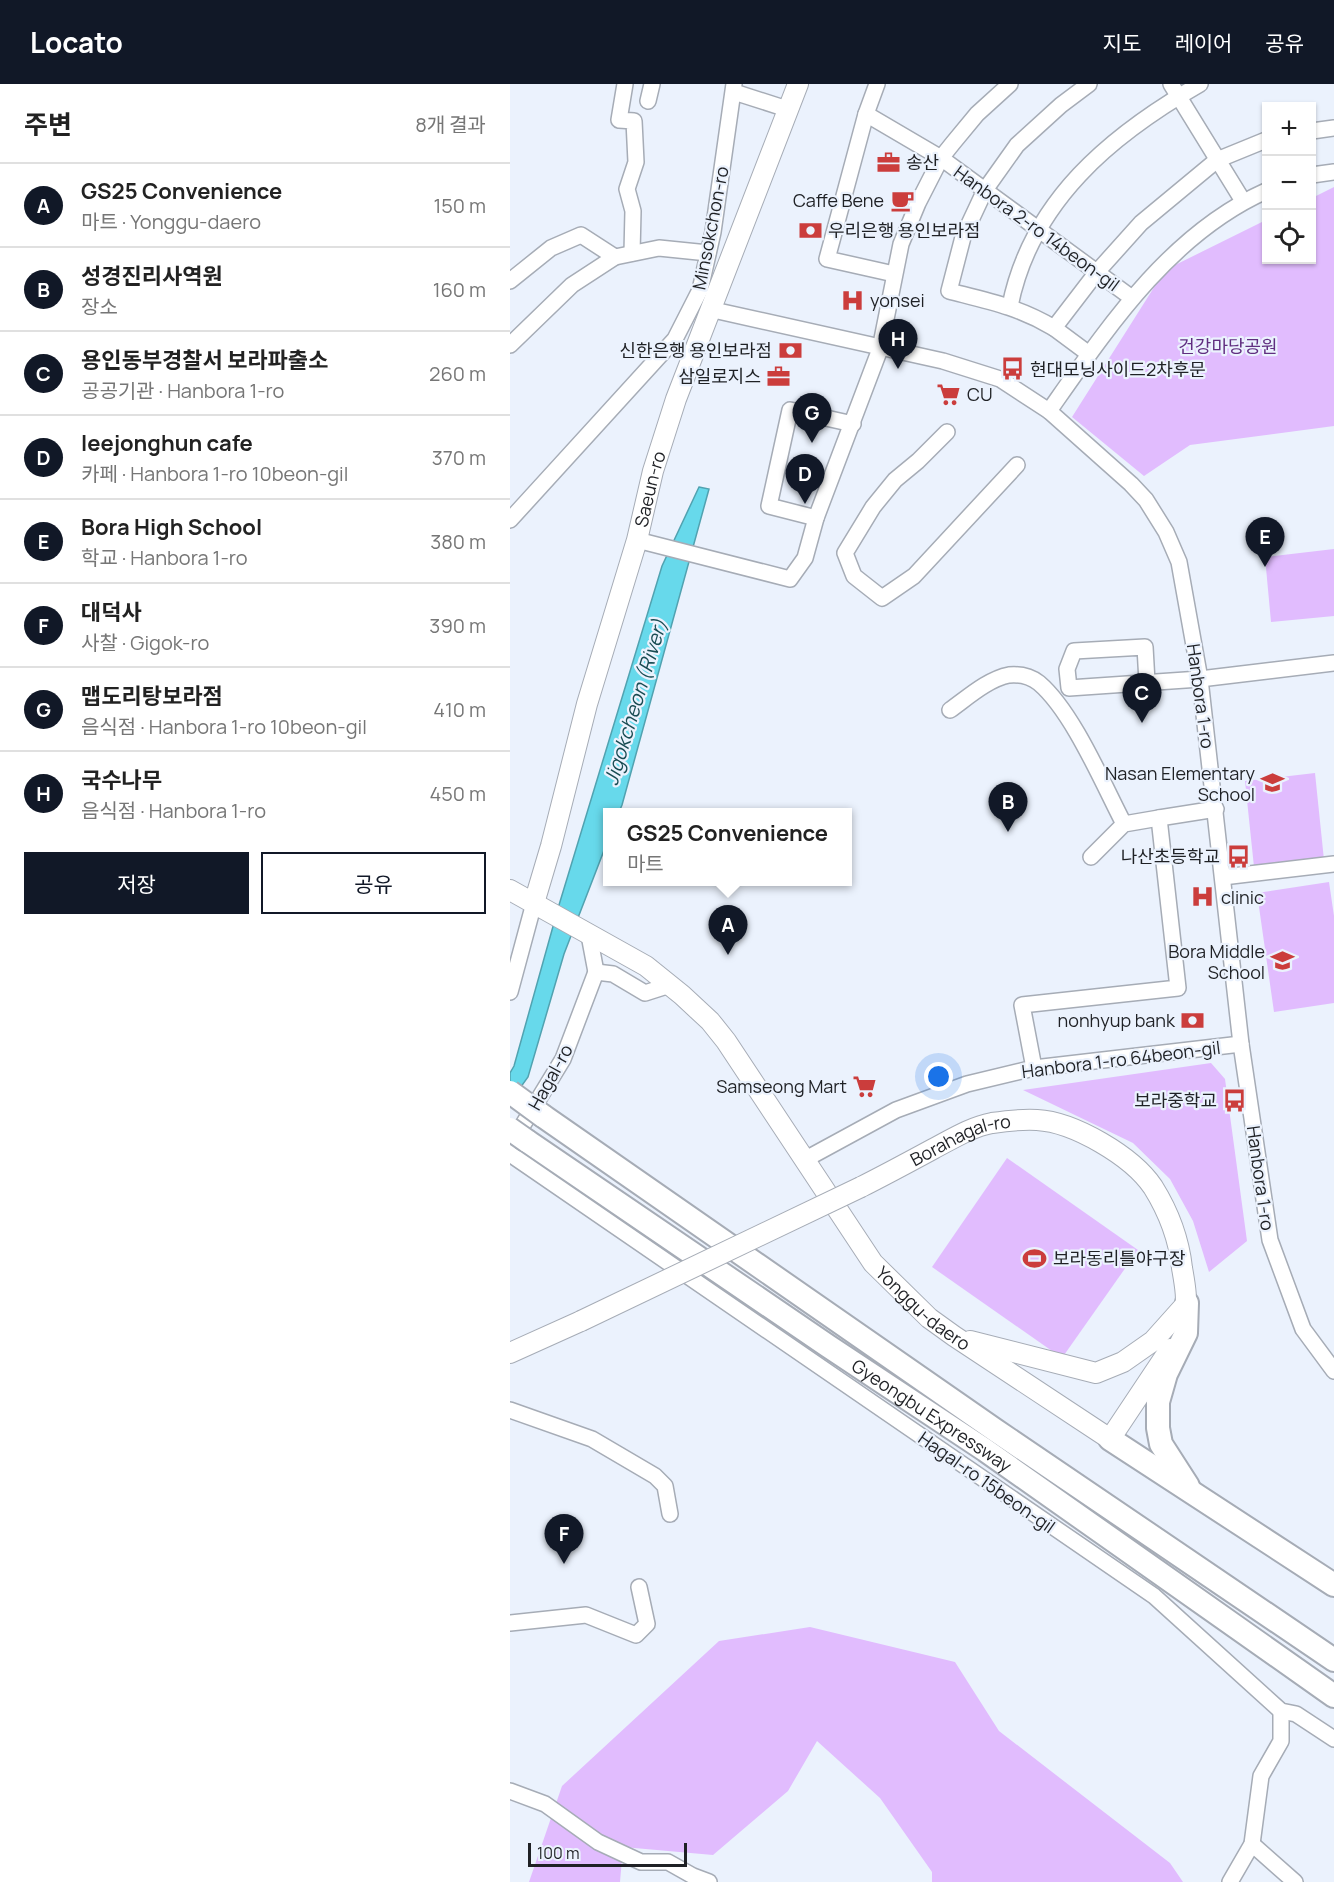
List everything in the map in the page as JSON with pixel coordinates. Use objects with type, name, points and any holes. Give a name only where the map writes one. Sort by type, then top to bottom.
[{"type":"highway","name":"Gyeongbu Expressway","points":[[510,1092],[995,1430],[1334,1660]]},
{"type":"highway","name":"Gyeongbu Expressway","points":[[514,1142],[985,1450],[1334,1696]]},
{"type":"highway","points":[[1187,1303],[1186,1333],[1166,1374],[1158,1402],[1158,1428],[1161,1444],[1192,1492]]},
{"type":"highway","name":"Yonggu-daero","points":[[1110,1439],[1334,1585]]},
{"type":"highway","points":[[1293,1560],[1334,1580]]},
{"type":"highway","points":[[1293,1560],[1334,1596]]},
{"type":"main road","name":"Saeun-ro","points":[[539,907],[551,846],[587,704],[644,542],[653,471],[676,399],[798,84]]},
{"type":"main road","points":[[510,890],[539,907]]},
{"type":"main road","name":"Yonggu-daero","points":[[539,907],[646,966],[710,1021],[726,1041],[873,1263],[929,1318],[1110,1439]]},
{"type":"main road","name":"Borahagal-ro","points":[[510,1353],[861,1187],[966,1132],[990,1124],[1016,1120],[1039,1120],[1062,1125],[1088,1136],[1132,1164],[1152,1186],[1170,1222],[1180,1250],[1187,1303],[1182,1330],[1110,1439]]},
{"type":"main road","points":[[954,1336],[1096,1372],[1123,1362],[1153,1341],[1187,1303]]},
{"type":"street","points":[[625,84],[619,120],[634,122],[636,162],[627,189],[633,211],[632,254]]},
{"type":"street","points":[[648,101],[651,84]]},
{"type":"street","points":[[877,84],[866,114],[827,259],[894,274]]},
{"type":"street","points":[[1089,84],[1061,105],[1017,145],[985,190],[963,237],[949,291],[1010,306],[1035,316],[1089,354]]},
{"type":"street","points":[[1010,306],[1013,287],[1038,228],[1063,191],[1097,156],[1139,123],[1175,90],[1200,84]]},
{"type":"street","points":[[644,542],[790,579],[805,558],[816,518],[880,349],[901,244],[918,203],[941,158],[1003,86]]},
{"type":"street","points":[[734,88],[787,109]]},
{"type":"street","name":"Minsokchon-ro","points":[[510,520],[675,339],[700,290],[734,88]]},
{"type":"street","points":[[1175,90],[1243,201]]},
{"type":"street","name":"Hanbora 2-ro 14beon-gil","points":[[866,114],[941,158],[1132,298]]},
{"type":"street","points":[[1316,130],[1334,128]]},
{"type":"street","points":[[1054,328],[1097,272],[1141,223],[1217,160],[1262,142]]},
{"type":"street","points":[[1316,174],[1334,172]]},
{"type":"street","points":[[1049,411],[1132,298],[1158,271],[1214,222],[1243,201],[1262,193]]},
{"type":"street","points":[[510,281],[551,248],[581,235],[615,257]]},
{"type":"street","points":[[510,345],[572,285],[615,257],[659,248],[708,253]]},
{"type":"street","name":"Hanbora 1-ro","points":[[710,309],[880,349],[943,361],[1000,379],[1049,411],[1131,484],[1146,500],[1166,532],[1179,562],[1200,679],[1241,1044],[1270,1240],[1303,1329],[1334,1371]]},
{"type":"street","points":[[816,518],[769,506],[790,410],[853,424]]},
{"type":"street","points":[[947,432],[895,480],[873,507],[845,553],[854,576],[882,598],[914,576],[1017,465]]},
{"type":"street","points":[[1147,682],[1145,646],[1074,651],[1067,669],[1068,688],[1200,679],[1334,663]]},
{"type":"street","points":[[950,710],[976,691],[1008,675],[1026,675],[1039,682],[1060,708],[1084,747],[1124,824]]},
{"type":"street","points":[[1091,857],[1124,824],[1216,809]]},
{"type":"street","points":[[1034,1068],[1022,1005],[1178,988],[1159,818]]},
{"type":"street","points":[[1223,877],[1334,864]]},
{"type":"street","points":[[510,992],[539,907]]},
{"type":"street","points":[[595,939],[596,972],[613,974],[645,993],[670,986]]},
{"type":"street","name":"Hagal-ro","points":[[514,1142],[563,1059],[596,972]]},
{"type":"street","name":"Hanbora 1-ro 64beon-gil","points":[[804,1160],[896,1110],[967,1084],[1034,1068],[1241,1044]]},
{"type":"street","name":"Hagal-ro 15beon-gil","points":[[514,1142],[1154,1596],[1281,1711],[1296,1714],[1334,1739]]},
{"type":"street","points":[[510,1410],[592,1439],[655,1476],[665,1486],[670,1514]]},
{"type":"street","points":[[510,1623],[586,1616],[636,1635],[646,1624],[639,1587]]},
{"type":"street","points":[[1230,1882],[1252,1844],[1262,1776],[1281,1741],[1281,1711]]},
{"type":"street","points":[[510,1791],[545,1804],[598,1842],[641,1862],[668,1862],[709,1882]]},
{"type":"street","points":[[1252,1844],[1295,1882]]},
{"type":"green space","name":"건강마당공원","points":[[1334,187],[1334,426],[1190,445],[1144,476],[1072,417],[1165,270],[1262,222],[1262,264],[1316,264],[1316,196]]},
{"type":"green space","points":[[1334,549],[1334,616],[1271,622],[1265,557]]},
{"type":"green space","points":[[1315,773],[1324,860],[1254,867],[1245,781]]},
{"type":"green space","points":[[1329,882],[1334,916],[1334,1003],[1274,1012],[1257,893]]},
{"type":"green space","points":[[1211,1063],[1225,1079],[1247,1241],[1209,1272],[1193,1221],[1170,1179],[1133,1143],[1023,1090]]},
{"type":"green space","name":"보라동리틀야구장","points":[[1007,1158],[1138,1250],[1062,1358],[932,1267]]},
{"type":"green space","points":[[810,1627],[955,1662],[999,1731],[1170,1863],[1183,1882],[932,1882],[932,1872],[880,1798],[817,1741],[788,1791],[713,1855],[623,1847],[620,1882],[529,1882],[562,1786],[719,1641]]},
{"type":"water","name":"Jigokcheon (River)","points":[[699,487],[709,489],[622,805],[621,808],[603,808],[603,853],[564,954],[528,1077],[510,1102],[510,1073],[514,1066],[559,905],[662,566]]},
{"type":"place","name":"송산","points":[[888,162]]},
{"type":"place","name":"Caffe Bene","points":[[902,200]]},
{"type":"place","name":"우리은행 용인보라점","points":[[810,230]]},
{"type":"place","name":"yonsei","points":[[852,300]]},
{"type":"place","name":"신한은행 용인보라점","points":[[790,350]]},
{"type":"place","name":"국수나무","points":[[898,369]]},
{"type":"place","name":"현대모닝사이드2차후문","points":[[1012,369]]},
{"type":"place","name":"삼일로지스","points":[[779,376]]},
{"type":"place","name":"CU","points":[[949,394]]},
{"type":"place","name":"맵도리탕보라점","points":[[812,443]]},
{"type":"place","name":"leejonghun cafe","points":[[805,504]]},
{"type":"place","name":"Bora High School","points":[[1265,567]]},
{"type":"place","name":"용인동부경찰서 보라파출소","points":[[1142,723]]},
{"type":"place","name":"Nasan Elementary School","points":[[1273,783]]},
{"type":"place","name":"성경진리사역원","points":[[1008,832]]},
{"type":"place","name":"나산초등학교","points":[[1238,856]]},
{"type":"place","name":"clinic","points":[[1203,897]]},
{"type":"place","name":"GS25 Convenience","points":[[728,955]]},
{"type":"place","name":"Bora Middle School","points":[[1283,961]]},
{"type":"place","name":"nonhyup bank","points":[[1193,1020]]},
{"type":"place","name":"Samseong Mart","points":[[865,1086]]},
{"type":"place","name":"보라중학교","points":[[1235,1100]]},
{"type":"place","name":"보라동리틀야구장","points":[[1035,1258]]},
{"type":"place","name":"대덕사","points":[[564,1564]]}]
